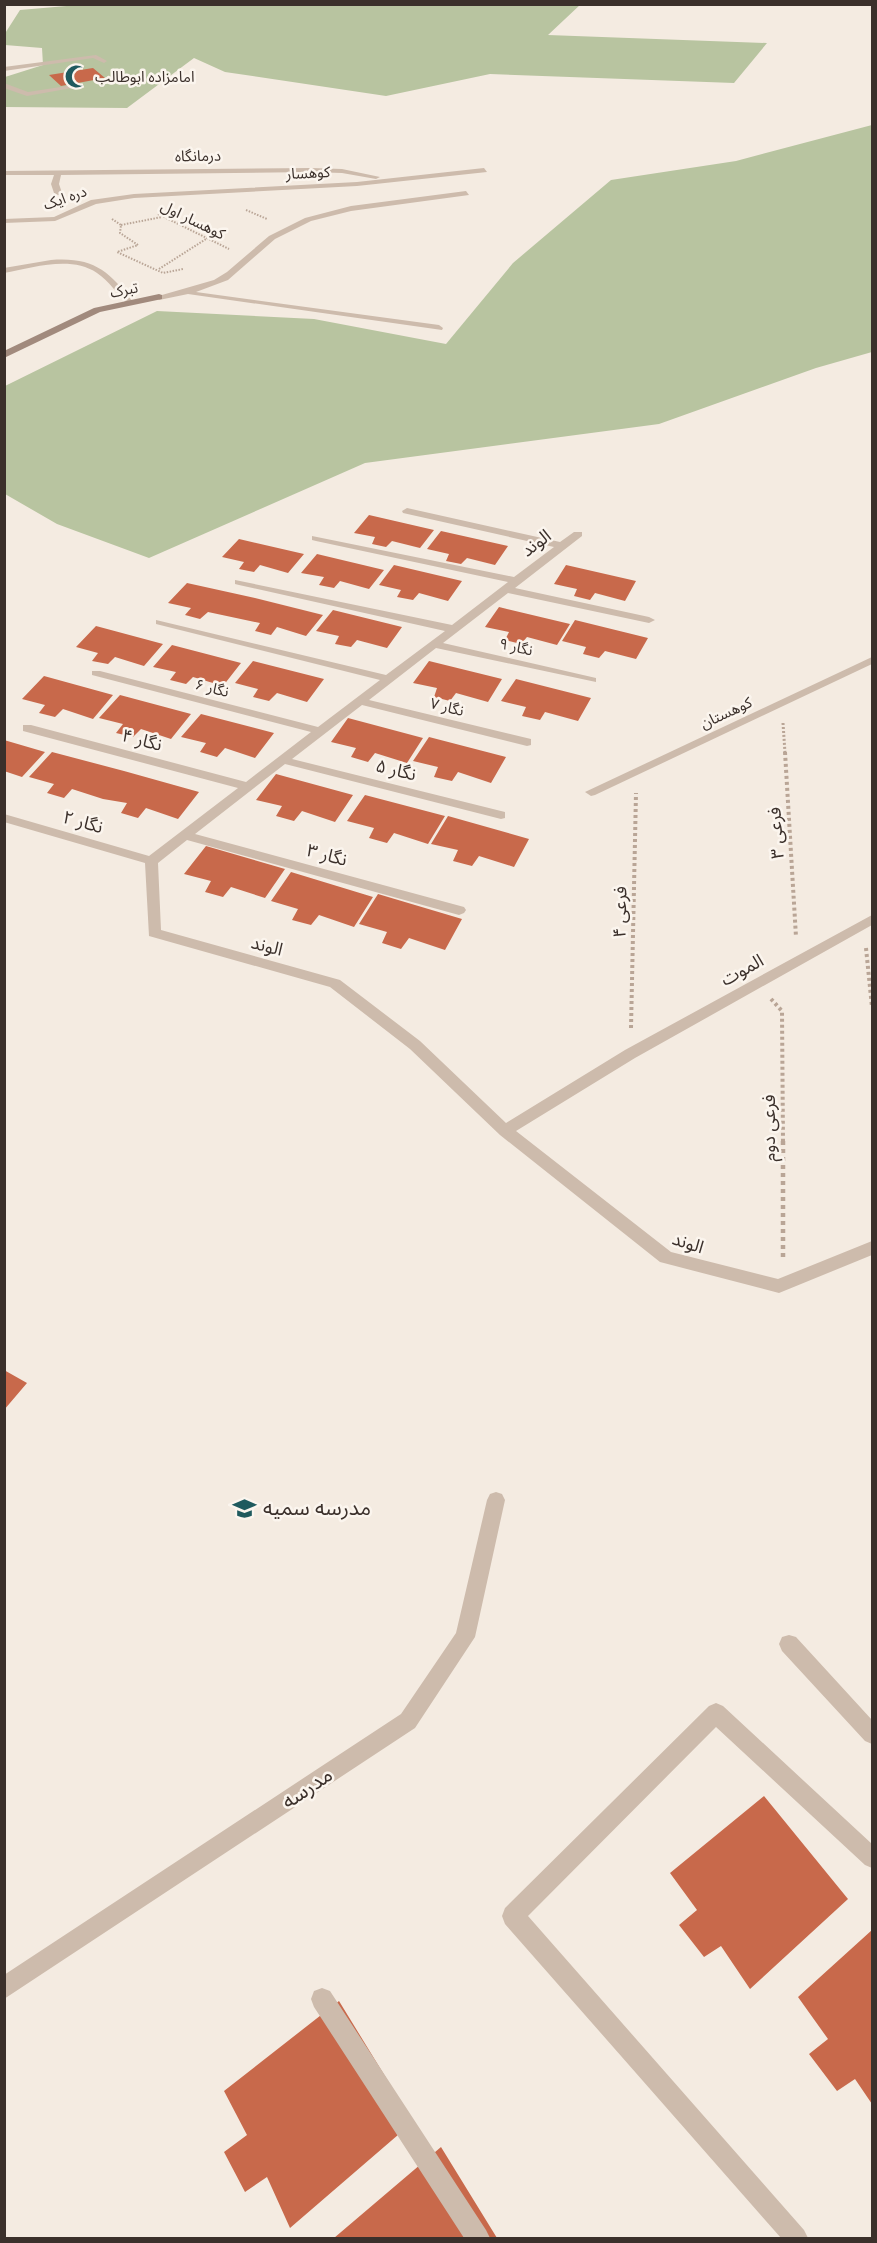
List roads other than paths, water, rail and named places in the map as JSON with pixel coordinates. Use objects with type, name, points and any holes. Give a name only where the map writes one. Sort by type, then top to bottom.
[{"type":"street","points":[[4,69],[94,56],[104,61]]},
{"type":"street","points":[[9,57],[14,67]]},
{"type":"street","points":[[4,85],[27,94],[80,86]]},
{"type":"street","points":[[221,169],[221,183],[228,190]]},
{"type":"street","name":"درمانگاه","points":[[4,173],[58,173],[146,182],[221,169],[342,171],[390,181]]},
{"type":"street","name":"کوهسار","points":[[134,196],[146,182],[228,190],[390,181],[484,170]]},
{"type":"street","points":[[58,173],[55,184],[58,193]]},
{"type":"street","name":"تبرک","points":[[4,355],[97,310],[129,302],[186,293],[227,278],[248,257],[291,227],[342,211],[466,193]]},
{"type":"street","name":"دره ایک","points":[[4,221],[47,224],[80,208],[134,196]]},
{"type":"street","points":[[66,215],[74,221]]},
{"type":"street","points":[[63,262],[66,248]]},
{"type":"street","points":[[4,271],[63,262],[82,263],[96,268],[129,302]]},
{"type":"street","points":[[186,293],[439,328]]},
{"type":"street","points":[[407,511],[562,546]]},
{"type":"street","name":"الوند","points":[[578,534],[151,861],[154,933],[335,983],[415,1045],[504,1131],[666,1257],[778,1286],[873,1248]]},
{"type":"street","points":[[316,538],[649,620]]},
{"type":"street","points":[[239,582],[453,629]]},
{"type":"street","points":[[160,622],[388,679]]},
{"type":"street","name":"نگار ۹","points":[[434,644],[592,680]]},
{"type":"street","name":"کوهستان","points":[[591,792],[873,660]]},
{"type":"street","name":"نگار ۶","points":[[96,673],[320,731]]},
{"type":"street","name":"نگار ۷","points":[[360,701],[527,742]]},
{"type":"street","name":"نگار ۴","points":[[27,728],[248,787]]},
{"type":"street","name":"نگار ۵","points":[[282,760],[501,815]]},
{"type":"street","name":"نگار ۲","points":[[4,818],[151,861]]},
{"type":"street","name":"نگار ۳","points":[[185,834],[459,910]]},
{"type":"street","name":"الموت","points":[[504,1131],[630,1054],[868,921]]},
{"type":"street","name":"مدرسه","points":[[4,1988],[408,1721],[465,1637],[496,1500]]},
{"type":"street","points":[[789,1644],[873,1734]]},
{"type":"street","points":[[795,2238],[513,1916],[716,1713],[873,1858]]},
{"type":"street","points":[[322,1999],[478,2238]]},
{"type":"place","name":"امامزاده ابوطالب","points":[[77,77]]},
{"type":"place","name":"مدرسه سمیه","points":[[245,1508]]}]
